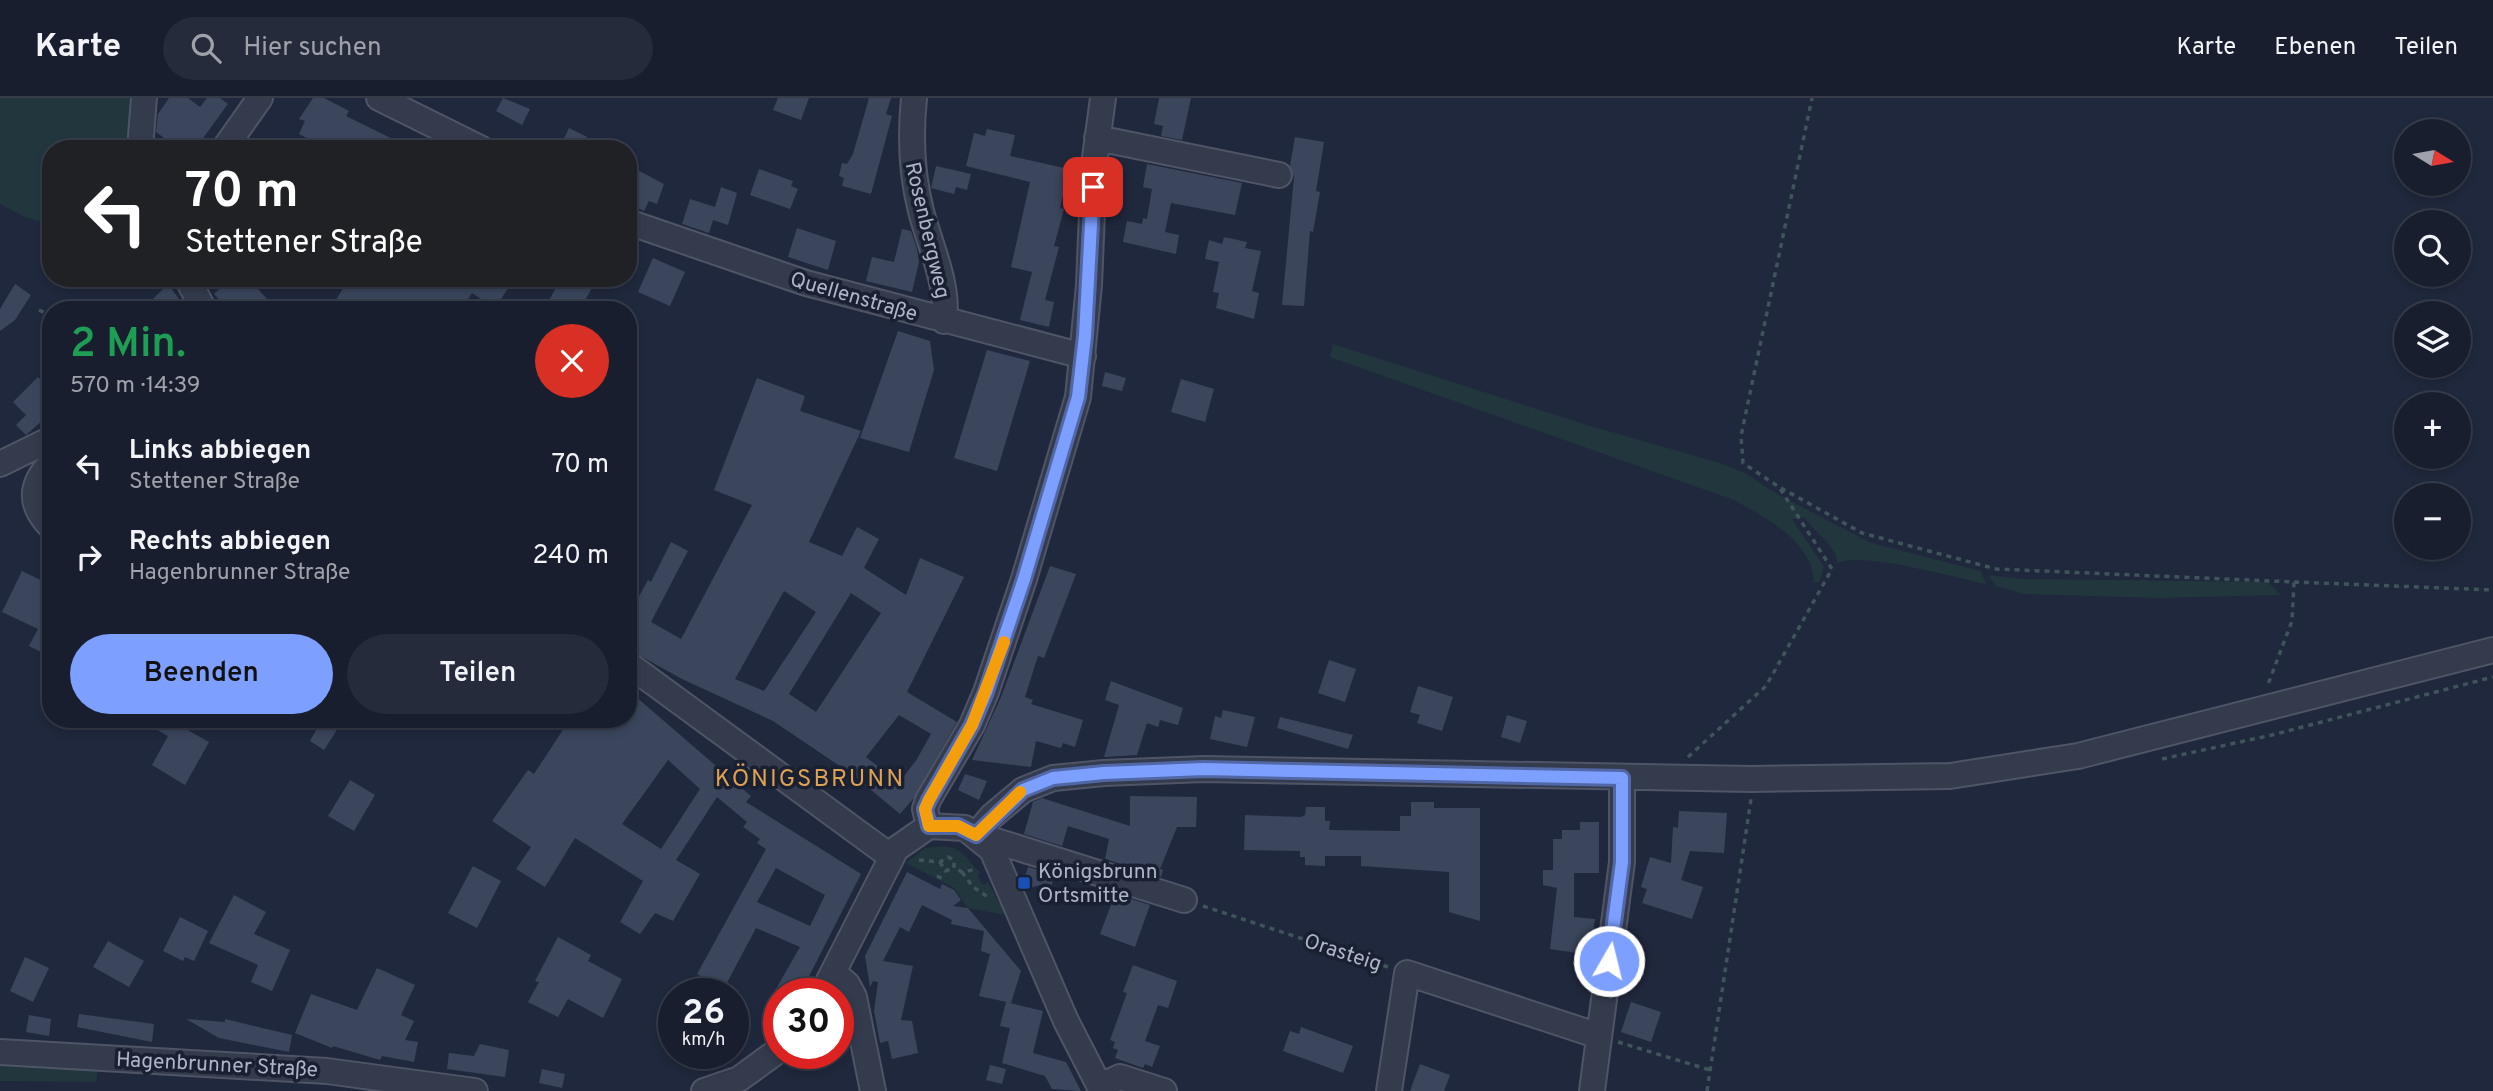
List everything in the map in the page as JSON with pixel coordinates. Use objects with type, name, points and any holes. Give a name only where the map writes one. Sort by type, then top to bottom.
[{"type":"street","points":[[142,140],[144,98]]},
{"type":"street","points":[[230,140],[260,98]]},
{"type":"street","points":[[379,98],[464,140]]},
{"type":"street","name":"Rosenbergweg","points":[[914,98],[912,172],[945,297],[943,321]]},
{"type":"street","points":[[929,826],[925,809],[972,725],[1011,620],[1078,397],[1097,138],[1103,98]]},
{"type":"street","points":[[1097,138],[1279,175]]},
{"type":"street","name":"Quellenstraße","points":[[637,225],[806,283],[1083,356]]},
{"type":"street","points":[[0,464],[42,445]]},
{"type":"street","points":[[42,474],[33,496],[42,517]]},
{"type":"street","points":[[976,835],[1023,790],[1053,778],[1104,773],[1204,769],[1665,778],[1751,789],[1950,776],[2078,756],[2493,650]]},
{"type":"street","points":[[637,670],[901,859]]},
{"type":"street","points":[[1592,1091],[1622,862],[1622,778]]},
{"type":"street","points":[[832,978],[901,859],[903,842],[929,826],[958,826],[976,835],[1184,900]]},
{"type":"street","points":[[976,835],[992,850],[1001,893],[1101,1089],[1119,1077],[1164,1091]]},
{"type":"street","points":[[1389,1091],[1407,973]]},
{"type":"street","name":"Orasteig","points":[[1407,973],[1599,1037]]},
{"type":"street","points":[[854,997],[873,1091]]},
{"type":"street","name":"Hagenbrunner Straße","points":[[0,1052],[317,1070],[475,1091]]},
{"type":"street","points":[[704,1091],[739,1079],[763,1062]]},
{"type":"path","points":[[1812,98],[1741,436],[1743,463],[1779,487],[1862,533],[1996,569],[2493,590]]},
{"type":"path","points":[[1665,778],[1766,686],[1832,569],[1779,487]]},
{"type":"path","points":[[2257,712],[2292,621],[2294,582]]},
{"type":"path","points":[[1707,1091],[1751,789]]},
{"type":"path","points":[[901,859],[940,862],[950,857],[954,860],[954,868]]},
{"type":"path","points":[[940,862],[945,871]]},
{"type":"path","points":[[954,868],[962,873],[977,891],[1001,893]]},
{"type":"path","points":[[941,878],[945,871],[954,868]]},
{"type":"path","points":[[962,873],[977,869]]},
{"type":"path","name":"Orasteig","points":[[1184,900],[1407,973]]},
{"type":"path","points":[[1599,1037],[1710,1070]]},
{"type":"green space","points":[[0,98],[136,98],[132,140],[42,140],[42,222],[0,204]]},
{"type":"green space","points":[[1333,344],[1587,425],[1720,463],[1745,473],[1777,494],[1871,543],[1981,571],[1986,584],[1866,560],[1838,563],[1829,545],[1804,517],[1792,519],[1824,567],[1819,582],[1814,582],[1812,568],[1796,543],[1773,523],[1734,500],[1330,357]]},
{"type":"green space","points":[[1988,575],[2023,579],[2268,582],[2281,595],[2158,598],[2024,594],[1996,586]]},
{"type":"green space","points":[[945,846],[962,853],[980,872],[978,876],[983,885],[988,882],[1006,915],[968,908],[954,888],[906,863],[925,848]]},
{"type":"green space","points":[[0,1064],[98,1066],[96,1082],[0,1081]]},
{"type":"building","points":[[169,98],[188,98],[200,107],[207,98],[220,98],[228,104],[202,140],[167,140],[156,132],[158,114]]},
{"type":"building","points":[[313,98],[324,98],[349,111],[346,116],[395,140],[310,140],[299,134],[305,121],[299,119]]},
{"type":"building","points":[[503,98],[530,109],[522,125],[496,111]]},
{"type":"building","points":[[778,98],[809,98],[801,120],[773,110]]},
{"type":"building","points":[[869,98],[891,98],[886,114],[892,116],[871,194],[842,186],[844,178],[839,176],[842,163],[847,164],[853,154]]},
{"type":"building","points":[[1159,98],[1191,98],[1182,140],[1161,136],[1163,126],[1154,124]]},
{"type":"building","points":[[569,128],[587,137],[585,140],[563,140]]},
{"type":"building","points":[[987,129],[1015,135],[1010,156],[1069,169],[1060,208],[1064,209],[1054,246],[1059,247],[1045,300],[1054,302],[1049,327],[1020,320],[1032,272],[1011,267],[1030,182],[966,166],[974,133],[985,136]]},
{"type":"building","points":[[1295,137],[1324,142],[1316,191],[1320,192],[1313,232],[1310,231],[1304,306],[1282,305],[1294,177],[1290,166]]},
{"type":"building","points":[[1147,164],[1242,183],[1235,215],[1171,203],[1165,232],[1179,235],[1176,254],[1123,242],[1127,221],[1142,224],[1143,218],[1147,219],[1152,189],[1143,187]]},
{"type":"building","points":[[936,166],[971,174],[967,190],[956,187],[954,194],[931,188]]},
{"type":"building","points":[[759,169],[793,181],[791,186],[798,189],[790,209],[750,195]]},
{"type":"building","points":[[637,170],[664,184],[657,204],[649,201],[644,211],[637,208]]},
{"type":"building","points":[[721,187],[737,193],[728,225],[713,220],[709,233],[682,224],[690,199],[715,207]]},
{"type":"building","points":[[797,228],[836,241],[828,270],[788,257]]},
{"type":"building","points":[[902,229],[911,231],[917,249],[919,262],[912,292],[866,281],[872,257],[894,262]]},
{"type":"building","points":[[1224,237],[1247,242],[1245,248],[1261,251],[1252,291],[1259,293],[1254,319],[1216,308],[1219,293],[1213,292],[1219,262],[1205,259],[1209,240],[1222,244]]},
{"type":"building","points":[[653,258],[685,272],[670,306],[638,292]]},
{"type":"building","points":[[15,284],[31,295],[15,320],[0,331],[0,309]]},
{"type":"building","points":[[165,287],[170,287],[180,301],[151,301]]},
{"type":"building","points":[[221,287],[256,287],[267,299],[220,301],[214,294]]},
{"type":"building","points":[[344,287],[509,287],[500,301],[484,301],[472,293],[467,301],[335,301]]},
{"type":"building","points":[[556,287],[592,287],[585,301],[549,301]]},
{"type":"building","points":[[898,331],[930,341],[934,370],[909,452],[860,438]]},
{"type":"building","points":[[987,350],[1030,361],[997,471],[954,458]]},
{"type":"building","points":[[1105,372],[1126,378],[1122,391],[1102,386]]},
{"type":"building","points":[[38,377],[42,381],[42,421],[26,435],[16,425],[26,415],[13,402]]},
{"type":"building","points":[[757,378],[805,396],[800,411],[861,431],[809,542],[842,556],[857,527],[879,539],[864,568],[906,595],[920,558],[964,577],[907,692],[957,722],[913,799],[900,814],[853,775],[773,721],[682,679],[637,654],[637,600],[648,580],[651,582],[671,542],[688,551],[651,622],[681,639],[752,505],[714,490]],"holes":[[[784,591],[816,612],[764,691],[735,679]],[[851,593],[881,613],[816,712],[789,694]],[[899,715],[931,734],[899,783],[866,757]]]},
{"type":"building","points":[[1181,379],[1214,389],[1205,422],[1171,412]]},
{"type":"building","points":[[1050,566],[1076,574],[1044,658],[1038,656],[1025,697],[1033,700],[1031,704],[1083,720],[1075,747],[1063,743],[1061,748],[1036,741],[1031,767],[972,760],[1001,697]]},
{"type":"building","points":[[22,571],[42,581],[42,652],[29,646],[38,629],[2,612]]},
{"type":"building","points":[[1329,660],[1356,669],[1345,702],[1318,693]]},
{"type":"building","points":[[1111,681],[1183,708],[1178,725],[1160,720],[1158,727],[1147,723],[1137,755],[1104,757],[1119,705],[1105,700]]},
{"type":"building","points":[[1418,686],[1453,697],[1442,731],[1417,723],[1420,715],[1410,712]]},
{"type":"building","points":[[637,698],[751,796],[746,802],[861,874],[808,978],[782,978],[800,947],[756,928],[729,978],[704,978],[697,974],[766,849],[757,843],[760,839],[743,827],[747,822],[717,797],[676,860],[700,874],[673,921],[655,913],[640,934],[620,922],[643,881],[575,838],[545,887],[516,869],[531,847],[492,821],[528,770],[534,774],[564,728],[637,728]],"holes":[[[668,760],[700,789],[661,849],[622,824]],[[776,868],[825,895],[810,926],[757,902]]]},
{"type":"building","points":[[1223,710],[1255,717],[1247,747],[1210,739],[1215,716],[1221,718]]},
{"type":"building","points":[[1507,715],[1527,721],[1520,743],[1501,737]]},
{"type":"building","points":[[1280,717],[1353,735],[1348,749],[1277,728]]},
{"type":"building","points":[[154,728],[184,728],[209,742],[185,785],[152,765],[168,736]]},
{"type":"building","points":[[317,728],[338,728],[324,750],[310,741]]},
{"type":"building","points":[[965,774],[987,781],[979,800],[958,790]]},
{"type":"building","points":[[350,780],[375,795],[354,831],[328,816]]},
{"type":"building","points":[[1130,796],[1197,797],[1196,827],[1177,827],[1160,869],[1163,870],[1161,877],[1105,859],[1109,839],[1068,826],[1062,846],[1024,834],[1033,802],[1042,798],[1130,826]]},
{"type":"building","points":[[1411,802],[1434,802],[1434,808],[1480,808],[1480,921],[1449,912],[1449,872],[1361,866],[1361,856],[1325,856],[1325,866],[1305,865],[1305,857],[1300,857],[1300,851],[1244,850],[1245,815],[1301,817],[1305,815],[1306,807],[1325,807],[1325,821],[1330,821],[1329,830],[1400,831],[1400,816],[1411,816]]},
{"type":"building","points":[[1679,811],[1727,813],[1724,853],[1690,851],[1681,880],[1703,887],[1692,919],[1642,903],[1647,889],[1641,887],[1650,857],[1671,863],[1673,827],[1678,828]]},
{"type":"building","points":[[1580,822],[1599,822],[1599,873],[1574,873],[1574,917],[1595,919],[1590,955],[1550,949],[1557,888],[1543,885],[1543,870],[1553,870],[1553,839],[1562,839],[1562,830],[1580,830]]},
{"type":"building","points":[[473,866],[501,881],[477,928],[448,913]]},
{"type":"building","points":[[1028,867],[1055,875],[1050,889],[1040,885],[1027,889],[1024,880]]},
{"type":"building","points":[[907,872],[940,889],[942,884],[954,890],[961,900],[953,906],[968,908],[1021,971],[1011,1003],[979,996],[990,954],[981,951],[984,931],[951,924],[952,920],[922,905],[909,932],[900,927],[883,961],[913,966],[901,1020],[912,1021],[918,1053],[892,1059],[888,1041],[880,1043],[874,1011],[878,982],[873,981],[870,987],[865,956]]},
{"type":"building","points":[[1115,894],[1150,905],[1135,947],[1100,934]]},
{"type":"building","points":[[234,895],[266,912],[254,934],[290,950],[272,991],[251,982],[258,965],[209,943]]},
{"type":"building","points":[[180,917],[208,931],[194,961],[185,957],[183,961],[163,951]]},
{"type":"building","points":[[558,937],[591,955],[588,961],[622,979],[603,1018],[568,999],[558,1017],[528,1002],[539,982],[535,981]]},
{"type":"building","points":[[108,941],[144,961],[129,987],[93,967]]},
{"type":"building","points":[[25,957],[49,968],[33,1002],[10,991]]},
{"type":"building","points":[[1133,965],[1177,981],[1168,1008],[1158,1005],[1145,1041],[1160,1046],[1152,1067],[1145,1064],[1143,1068],[1115,1058],[1118,1050],[1113,1048],[1115,1042],[1110,1040],[1127,993],[1123,992]]},
{"type":"building","points":[[377,968],[415,985],[401,1015],[414,1021],[405,1040],[418,1042],[414,1062],[382,1056],[380,1060],[333,1046],[332,1048],[295,1033],[311,994],[357,1010]]},
{"type":"building","points":[[1006,1002],[1043,1011],[1033,1053],[1066,1062],[1081,1091],[1052,1089],[1045,1076],[1002,1063],[1010,1028],[1000,1026]]},
{"type":"building","points":[[1631,1002],[1661,1012],[1651,1042],[1621,1032]]},
{"type":"building","points":[[79,1014],[154,1024],[152,1042],[77,1027]]},
{"type":"building","points":[[29,1015],[51,1019],[49,1036],[26,1032]]},
{"type":"building","points":[[186,1019],[225,1022],[225,1019],[292,1035],[289,1052],[219,1038]]},
{"type":"building","points":[[1301,1027],[1353,1046],[1343,1073],[1283,1051],[1290,1031],[1299,1034]]},
{"type":"building","points":[[480,1044],[509,1050],[505,1077],[447,1069],[449,1053],[474,1056]]},
{"type":"building","points":[[1420,1064],[1450,1075],[1444,1091],[1410,1091]]},
{"type":"building","points":[[990,1065],[1006,1069],[1002,1084],[986,1080]]},
{"type":"building","points":[[542,1069],[565,1074],[562,1088],[539,1083]]},
{"type":"slow traffic","points":[[1004,642],[972,725],[925,809],[929,826],[958,826],[976,835],[992,816],[1020,792]]},
{"type":"place","name":"Königsbrunn Ortsmitte","points":[[1024,883]]},
{"type":"district","name":"KÖNIGSBRUNN","points":[[810,778]]},
{"type":"route","points":[[1093,187],[1089,285],[1078,397],[1004,641],[972,725],[925,809],[929,826],[958,826],[976,835],[992,816],[1023,790],[1053,778],[1104,773],[1204,769],[1622,778],[1622,862],[1609,961]]}]
